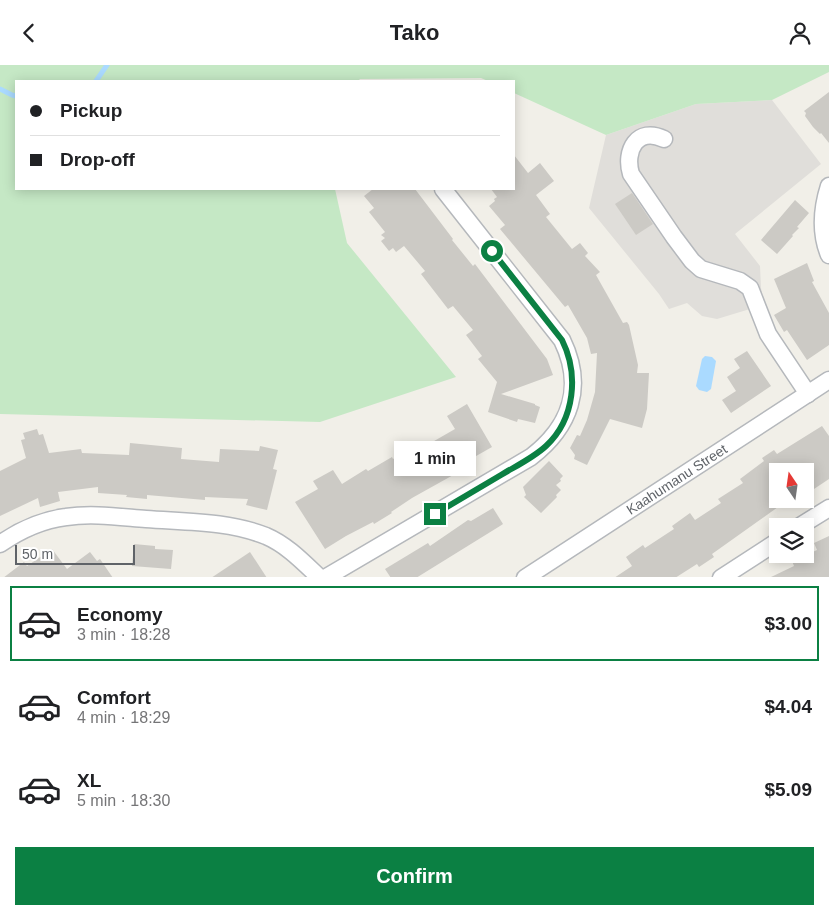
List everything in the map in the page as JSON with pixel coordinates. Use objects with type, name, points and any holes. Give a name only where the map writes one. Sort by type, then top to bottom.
[{"type":"street","points":[[664,139],[652,135],[645,136],[637,141],[629,155],[628,163],[631,174],[692,261],[701,269],[740,281],[750,288],[768,333],[808,394]]},
{"type":"street","points":[[829,186],[823,221],[829,255]]},
{"type":"street","points":[[325,577],[531,457],[547,445],[561,427],[568,409],[573,390],[573,375],[567,350],[562,340],[444,190]]},
{"type":"street","name":"Kaahumanu Street","points":[[525,577],[829,380]]},
{"type":"street","points":[[813,518],[829,508]]},
{"type":"street","points":[[0,544],[34,525],[78,515],[205,523],[230,526],[267,537],[283,545],[320,577]]},
{"type":"street","points":[[721,577],[769,547]]},
{"type":"shaded area","points":[[772,100],[821,164],[735,234],[760,266],[761,288],[765,308],[773,325],[803,371],[790,379],[750,309],[717,319],[702,316],[687,303],[669,309],[589,208],[606,135],[696,104]]},
{"type":"green space","points":[[0,65],[829,65],[829,72],[772,100],[696,104],[606,135],[515,93],[515,80],[486,80],[481,78],[15,80],[15,190],[335,190],[347,243],[456,377],[320,422],[0,414]]},
{"type":"water","points":[[705,356],[712,357],[716,361],[711,389],[707,392],[699,390],[696,386],[702,359]]},
{"type":"building","points":[[829,92],[829,143],[813,127],[805,116],[806,113],[804,111]]},
{"type":"building","points":[[515,156],[528,173],[540,163],[554,181],[536,195],[550,214],[546,217],[572,249],[580,243],[588,253],[585,256],[600,272],[596,275],[623,323],[627,322],[629,325],[638,365],[637,373],[649,373],[647,409],[642,428],[610,419],[587,465],[574,459],[575,455],[570,448],[577,435],[580,436],[595,392],[597,353],[591,354],[587,338],[568,305],[565,307],[500,229],[505,225],[489,206],[497,197],[492,190],[515,190]]},
{"type":"building","points":[[372,190],[416,190],[452,240],[473,266],[475,264],[547,359],[553,375],[501,394],[540,407],[535,423],[518,419],[517,422],[488,412],[497,382],[478,359],[482,356],[466,335],[473,330],[453,306],[448,309],[421,274],[425,271],[404,246],[396,252],[393,248],[389,251],[381,241],[385,238],[381,235],[385,232],[369,212],[374,208],[364,196]]},
{"type":"building","points":[[632,193],[653,224],[636,235],[615,204]]},
{"type":"building","points":[[795,200],[809,213],[797,227],[799,228],[793,236],[777,254],[761,240]]},
{"type":"building","points":[[807,263],[814,281],[812,282],[829,313],[829,345],[807,360],[787,330],[784,332],[774,315],[786,308],[774,279]]},
{"type":"building","points":[[747,351],[771,386],[731,413],[722,400],[736,391],[727,377],[740,368],[734,359]]},
{"type":"building","points":[[467,404],[492,447],[462,464],[464,469],[412,498],[374,524],[373,522],[325,549],[295,502],[318,489],[313,481],[333,470],[342,484],[366,469],[368,471],[419,444],[422,448],[455,429],[447,416]]},
{"type":"building","points":[[822,426],[829,436],[829,479],[814,489],[814,463],[769,463],[769,508],[777,508],[712,554],[714,557],[699,567],[697,564],[677,577],[616,577],[632,566],[626,557],[643,545],[645,548],[674,529],[672,526],[690,513],[695,520],[721,503],[718,499],[743,483],[740,479],[764,461],[762,458],[774,450],[777,454]]},
{"type":"building","points":[[37,429],[39,435],[43,434],[49,453],[81,449],[82,453],[129,455],[130,443],[182,448],[181,459],[219,462],[220,449],[259,451],[260,446],[278,450],[273,469],[277,470],[267,510],[246,505],[248,499],[205,497],[205,500],[147,495],[147,499],[126,497],[127,495],[98,493],[98,487],[58,492],[60,501],[40,507],[38,498],[0,516],[0,471],[26,458],[21,440],[25,439],[23,433]]},
{"type":"building","points":[[549,461],[563,476],[556,485],[561,490],[556,495],[557,497],[541,513],[524,497],[526,495],[523,487]]},
{"type":"building","points":[[493,508],[503,524],[418,577],[390,577],[385,569],[428,543],[430,546],[468,520],[471,521]]},
{"type":"building","points":[[829,536],[829,577],[771,577],[794,566],[793,563],[814,563],[814,551],[817,550],[814,543]]},
{"type":"building","points":[[134,544],[155,546],[155,549],[173,550],[171,569],[132,566]]},
{"type":"building","points":[[52,549],[67,569],[90,552],[97,561],[100,559],[112,577],[4,577],[24,562],[27,566]]},
{"type":"building","points":[[250,552],[266,577],[212,577]]},
{"type":"waterway","points":[[97,80],[107,65]]},
{"type":"waterway","points":[[0,89],[15,96]]},
{"type":"route","points":[[435,514],[531,457],[547,445],[561,427],[573,390],[571,363],[562,340],[492,251]]}]
